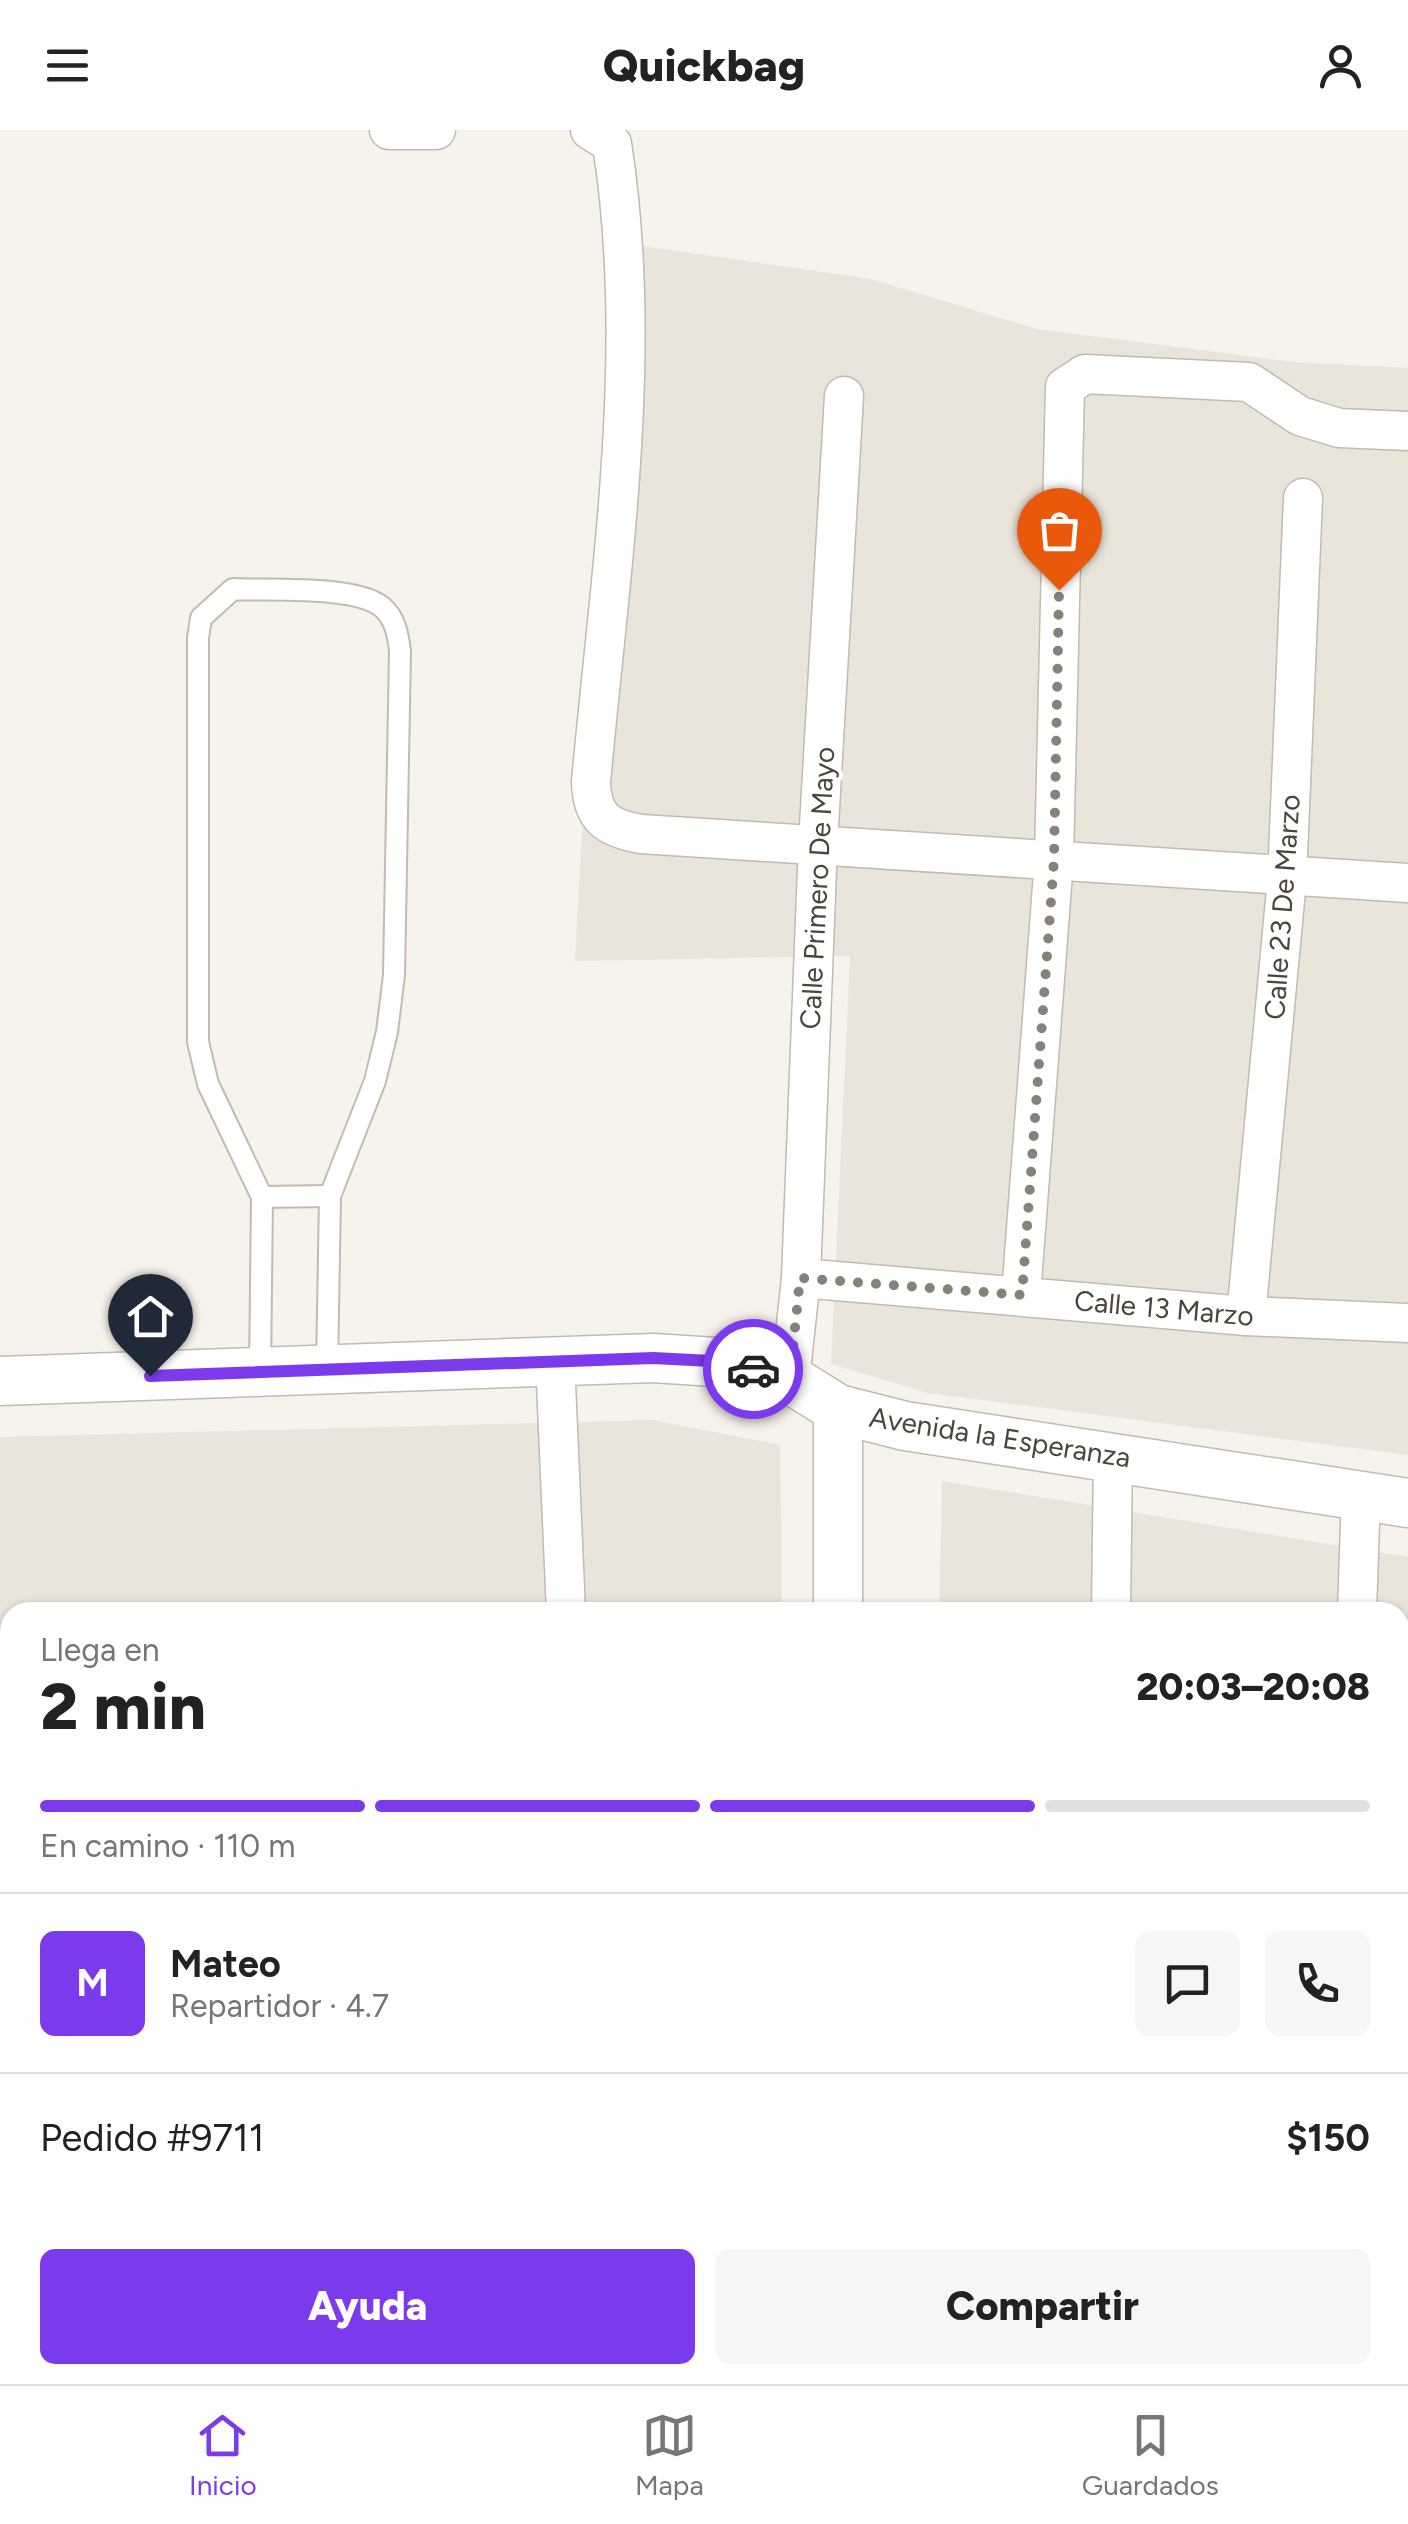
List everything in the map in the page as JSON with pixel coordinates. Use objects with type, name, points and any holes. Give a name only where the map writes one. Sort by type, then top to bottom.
[{"type":"street","points":[[388,130],[436,130]]},
{"type":"street","points":[[590,130],[612,144],[620,194],[624,408],[592,805],[613,829],[1287,878],[1408,883]]},
{"type":"street","points":[[1022,1295],[1054,860],[1065,387],[1076,376],[1249,382],[1300,416],[1339,428],[1408,431]]},
{"type":"street","name":"Calle Primero De Mayo","points":[[790,1379],[800,1278],[818,843],[844,396]]},
{"type":"street","name":"Calle 23 De Marzo","points":[[1246,1316],[1287,878],[1304,498]]},
{"type":"street","name":"Calle 13 Marzo","points":[[800,1278],[1246,1316],[1408,1324]]},
{"type":"street","name":"Avenida la Esperanza","points":[[0,1381],[555,1360],[653,1358],[731,1362],[790,1379],[838,1409],[964,1438],[1113,1456],[1408,1503]]},
{"type":"street","points":[[555,1360],[566,1602]]},
{"type":"street","points":[[838,1409],[838,1602]]},
{"type":"street","points":[[1111,1602],[1113,1456]]},
{"type":"street","points":[[1357,1602],[1361,1494]]},
{"type":"lane","points":[[260,1372],[262,1197],[208,1084],[198,1042],[198,638],[201,618],[232,590],[364,596],[385,609],[397,628],[400,650],[392,994],[375,1081],[330,1196],[327,1371]]},
{"type":"lane","points":[[262,1197],[330,1196]]},
{"type":"shaded area","points":[[614,242],[871,279],[1037,329],[1293,362],[1408,368],[1408,1455],[928,1393],[831,1364],[850,956],[575,961]]},
{"type":"shaded area","points":[[653,1420],[780,1445],[782,1602],[0,1602],[0,1437]]},
{"type":"shaded area","points":[[942,1481],[1408,1557],[1408,1602],[939,1602]]},
{"type":"way so far","points":[[753,1369],[790,1379],[800,1278],[1022,1295],[1054,860],[1059,590]]},
{"type":"route","points":[[150,1376],[653,1358],[731,1362],[753,1369]]}]
